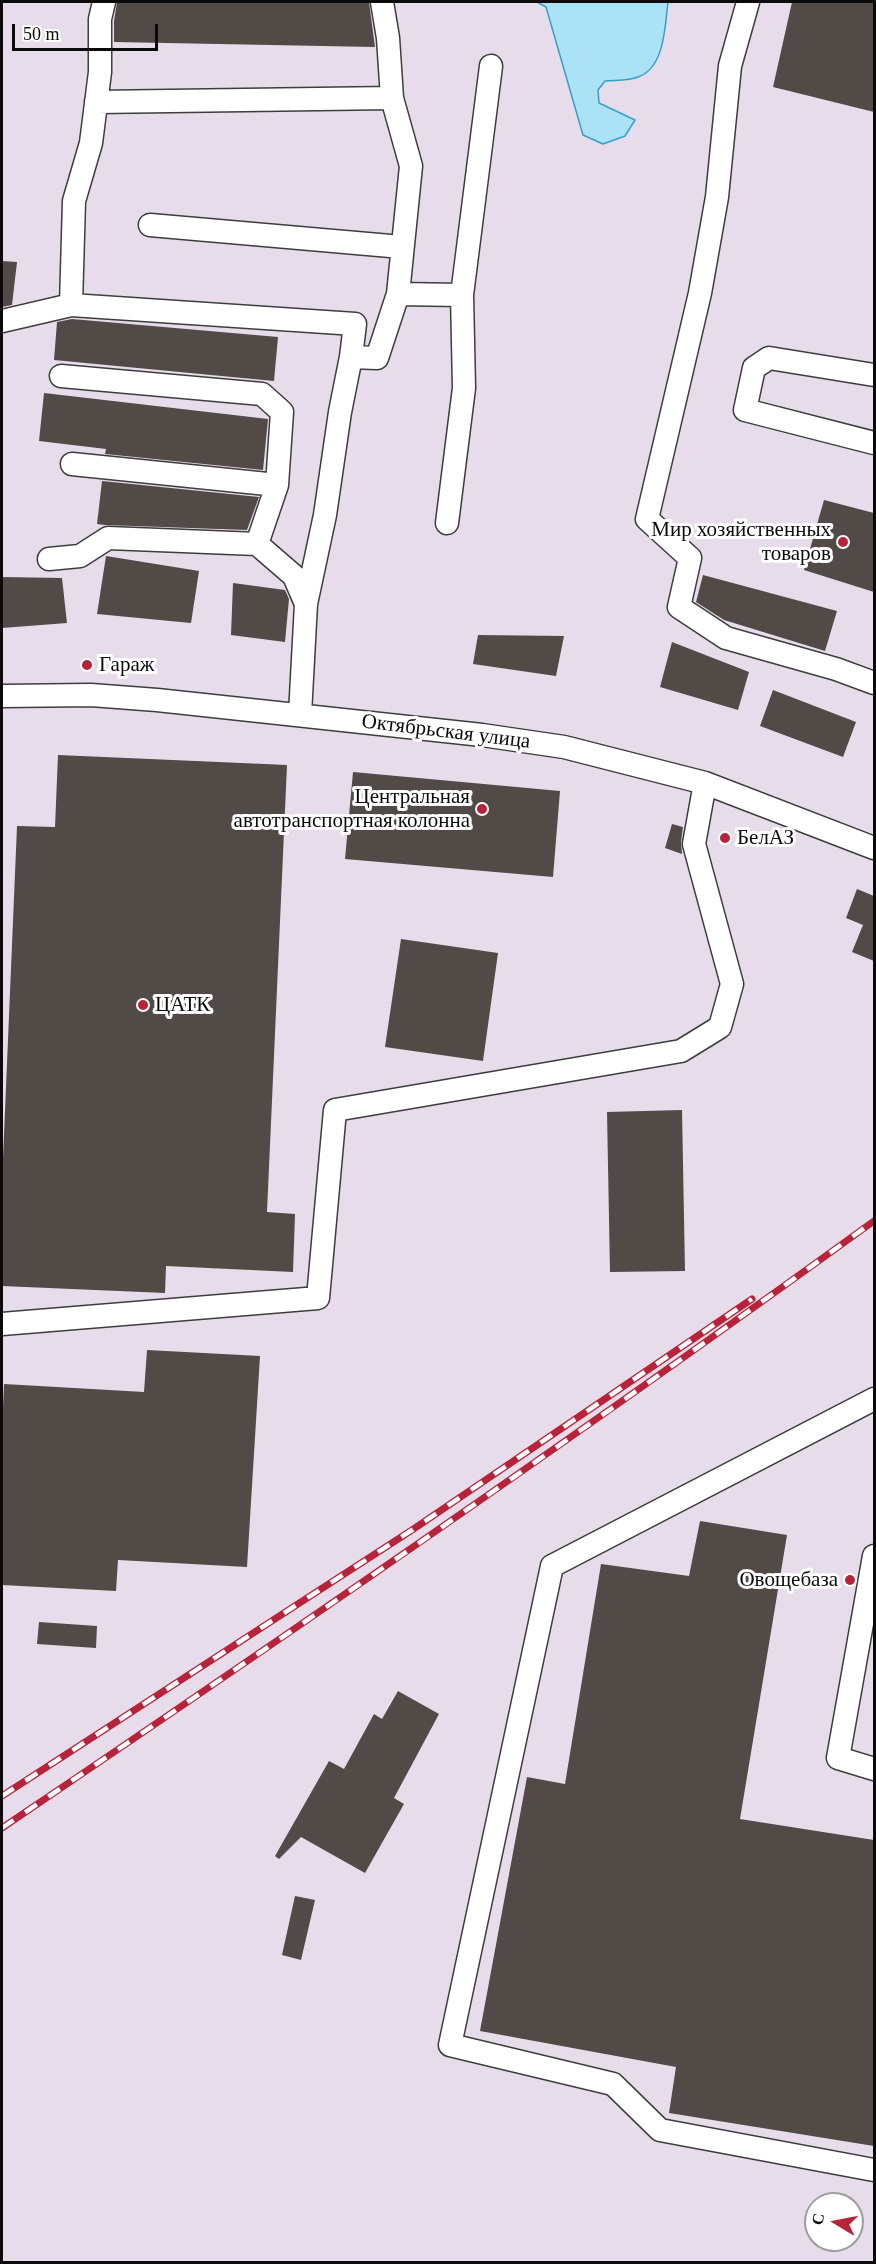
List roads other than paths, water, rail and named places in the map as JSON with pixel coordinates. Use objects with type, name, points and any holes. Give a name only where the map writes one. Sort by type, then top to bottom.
[{"type":"street","points":[[70,305],[74,201],[91,142],[100,72],[100,19],[104,2]]},
{"type":"street","points":[[351,357],[377,358],[398,294],[411,166],[392,98],[388,38],[382,2]]},
{"type":"street","points":[[748,2],[730,66],[717,197],[700,293],[647,519],[690,558],[679,607],[726,639],[836,669],[874,683]]},
{"type":"street","points":[[447,523],[464,388],[462,295],[491,66]]},
{"type":"street","points":[[96,102],[392,98]]},
{"type":"street","points":[[150,225],[402,247]]},
{"type":"street","points":[[398,294],[462,295]]},
{"type":"street","points":[[2,321],[70,305],[355,324],[325,515],[306,604],[300,714]]},
{"type":"street","points":[[874,375],[769,358],[754,368],[746,410],[874,443]]},
{"type":"street","points":[[61,376],[262,394],[282,412],[277,485],[257,544]]},
{"type":"street","points":[[72,464],[277,485]]},
{"type":"street","points":[[49,559],[80,556],[108,538],[257,544],[294,576],[306,604]]},
{"type":"street","name":"Октябрьская улица","points":[[2,696],[91,695],[300,714],[564,747],[705,783],[874,848]]},
{"type":"street","points":[[2,1324],[318,1298],[335,1110],[681,1051],[720,1028],[732,984],[694,844],[705,783]]},
{"type":"street","points":[[874,1399],[552,1566],[450,2045],[613,2084],[660,2130],[874,2170]]},
{"type":"street","points":[[874,1556],[838,1758],[874,1769]]},
{"type":"water","points":[[537,2],[668,2],[662,45],[654,65],[647,72],[634,78],[605,81],[598,90],[599,103],[635,120],[625,136],[603,144],[583,135],[546,7]]},
{"type":"railway","points":[[2,1828],[440,1528],[658,1376],[874,1221]]},
{"type":"railway","points":[[2,1796],[412,1530],[752,1299]]},
{"type":"place","name":"Мир хозяйственных товаров","points":[[843,542]]},
{"type":"place","name":"Гараж","points":[[87,665]]},
{"type":"place","name":"Центральная автотранспортная колонна","points":[[482,809]]},
{"type":"place","name":"БелАЗ","points":[[725,838]]},
{"type":"place","name":"ЦАТК","points":[[143,1005]]},
{"type":"place","name":"Овощебаза","points":[[850,1580]]}]
